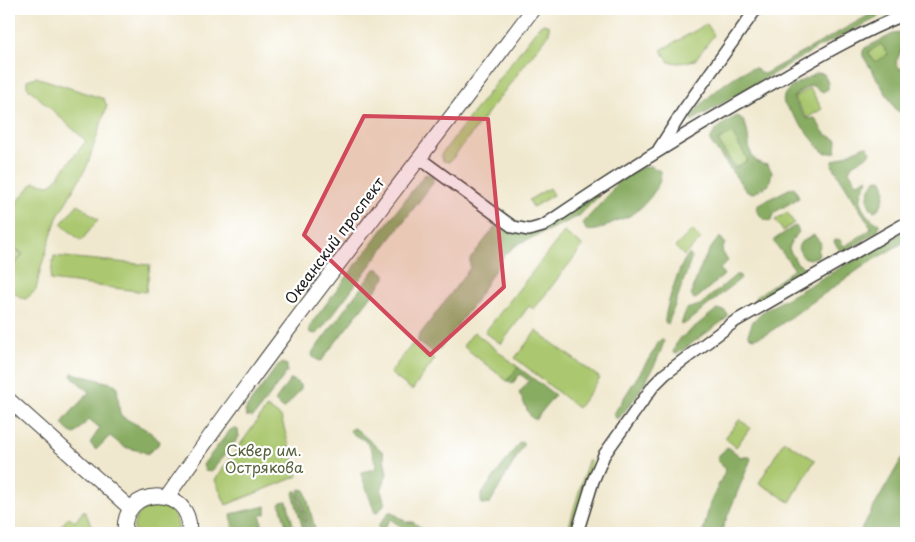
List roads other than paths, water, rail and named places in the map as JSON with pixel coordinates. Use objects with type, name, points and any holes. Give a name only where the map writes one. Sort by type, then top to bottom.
[{"type":"main road","name":"Океанский проспект","points":[[167,497],[265,360],[533,9]]},
{"type":"main road","points":[[9,400],[131,509]]},
{"type":"main road","points":[[125,533],[125,520],[131,509],[147,497],[159,496],[175,501],[185,511],[189,523],[189,533]]},
{"type":"street","points":[[658,150],[682,111],[756,9]]},
{"type":"street","points":[[419,158],[513,227],[529,230],[543,226],[658,150],[820,56],[906,14]]},
{"type":"street","points":[[577,533],[593,481],[604,455],[654,385],[665,374],[734,322],[906,223]]},
{"type":"park label","name":"Сквер им. Острякова","points":[[264,460]]}]
